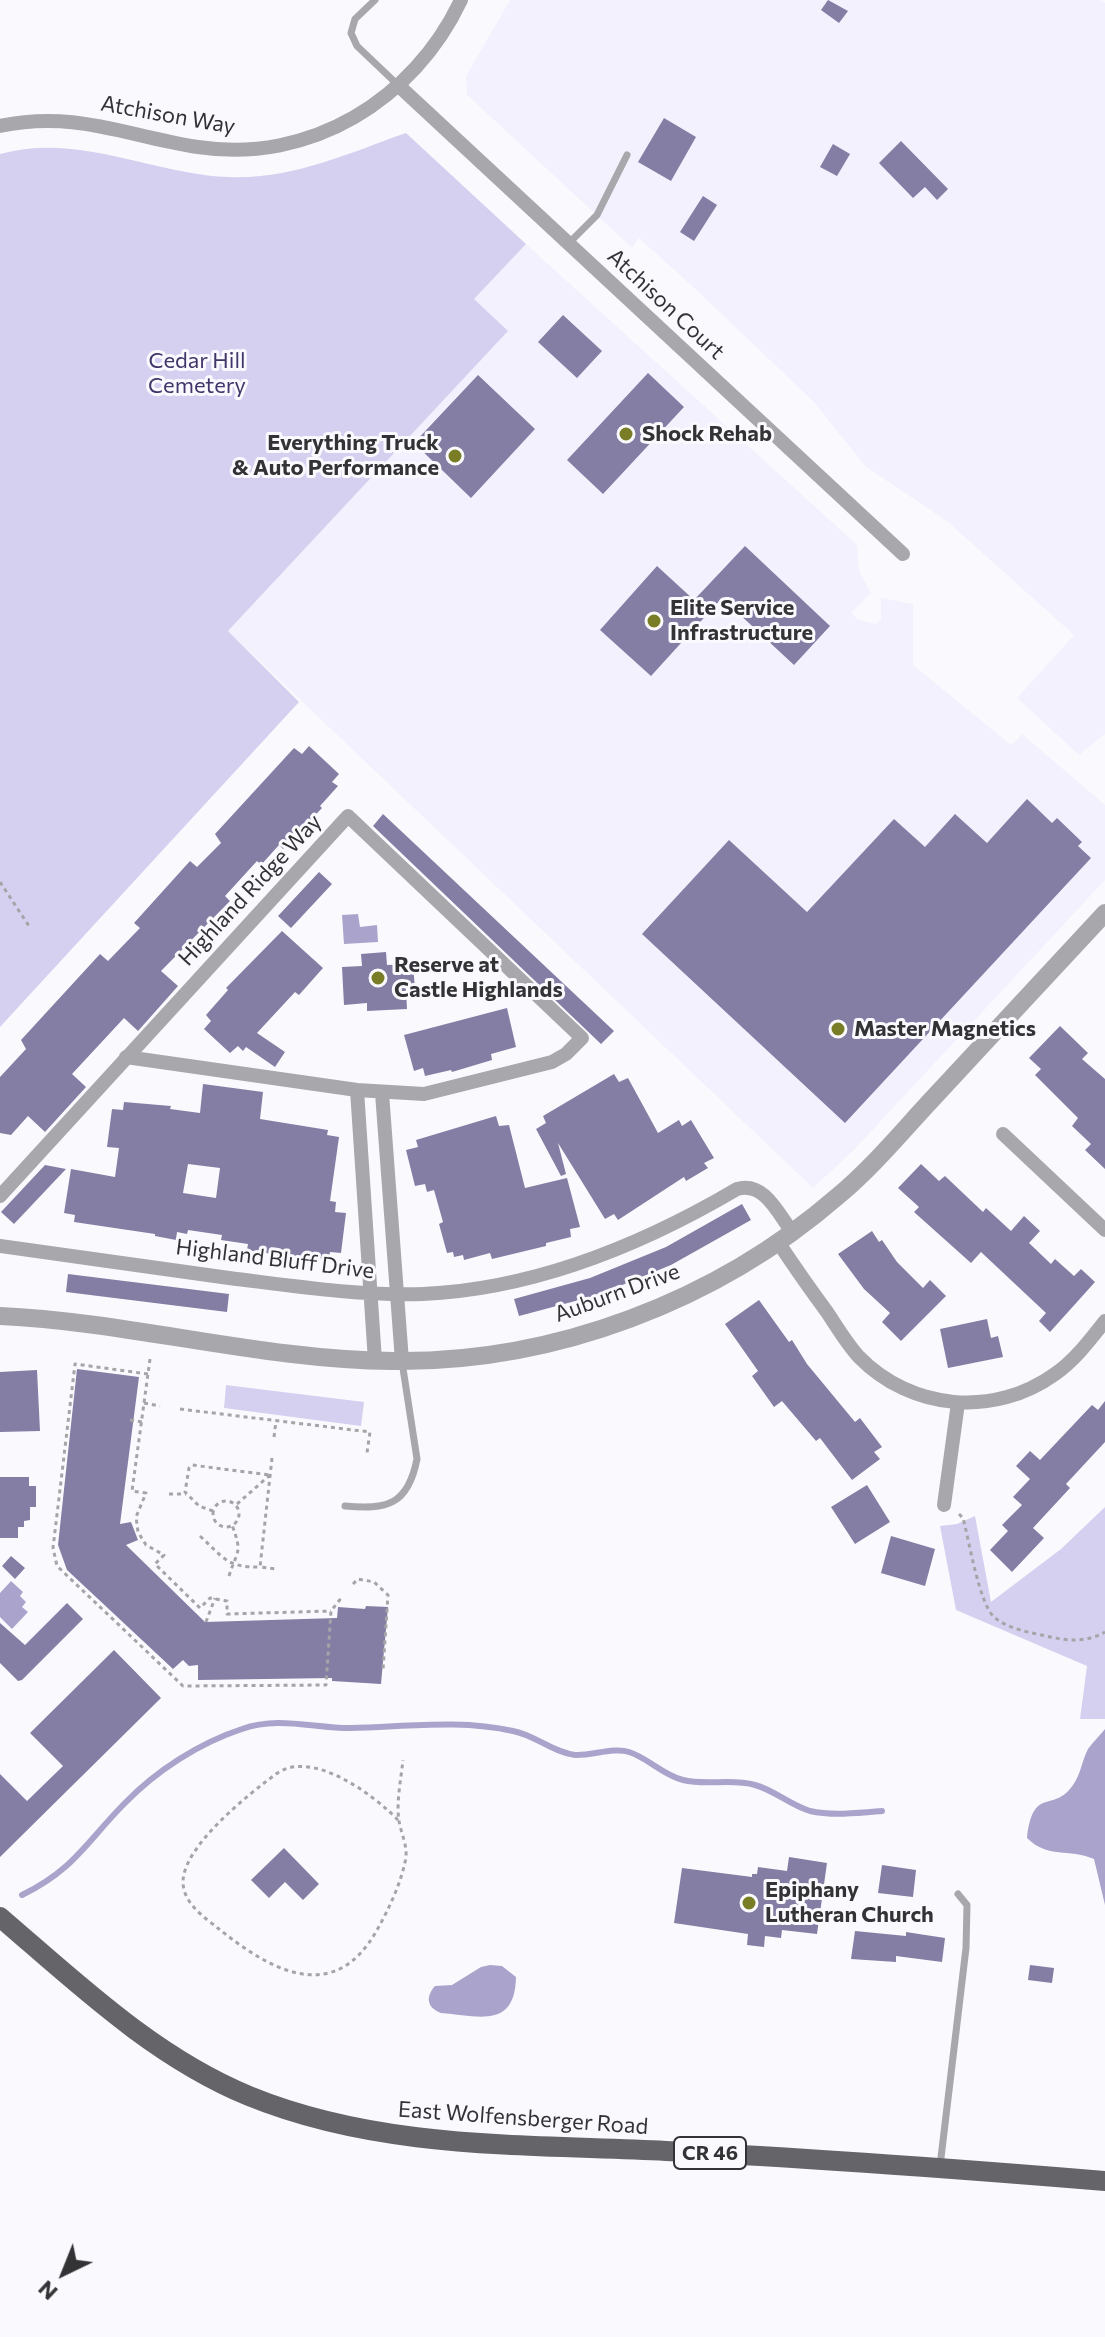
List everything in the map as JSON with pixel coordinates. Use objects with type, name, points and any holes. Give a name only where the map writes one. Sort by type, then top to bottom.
[{"type":"main road","name":"East Wolfensberger Road","points":[[0,1917],[133,2028],[194,2067],[249,2096],[343,2126],[398,2135],[502,2144],[802,2158],[1105,2181]]},
{"type":"street","name":"Atchison Way","points":[[0,126],[40,119],[98,124],[197,147],[254,150],[296,143],[330,130],[367,110],[399,86],[438,42],[461,0]]},
{"type":"street","name":"Atchison Court","points":[[399,86],[903,554]]},
{"type":"street","name":"Highland Ridge Way","points":[[0,1196],[348,816],[582,1038],[566,1054],[552,1062],[424,1094],[382,1093]]},
{"type":"street","name":"Auburn Drive","points":[[0,1316],[375,1361],[513,1350],[600,1329],[664,1305],[736,1268],[785,1237],[840,1195],[1105,913]]},
{"type":"street","points":[[126,1057],[382,1093],[402,1361]]},
{"type":"street","points":[[357,1090],[375,1361]]},
{"type":"street","points":[[1003,1134],[1105,1230]]},
{"type":"street","name":"Highland Bluff Drive","points":[[0,1246],[336,1292],[425,1294],[503,1283],[570,1266],[661,1232],[748,1185],[757,1188],[766,1197],[785,1237]]},
{"type":"street","points":[[785,1237],[858,1356],[913,1393],[958,1403],[1001,1399],[1040,1383],[1072,1360],[1105,1321]]},
{"type":"street","points":[[944,1505],[958,1403]]},
{"type":"lane","points":[[375,0],[355,19],[351,33],[357,46],[399,86]]},
{"type":"lane","points":[[568,244],[597,215],[627,155]]},
{"type":"lane","points":[[345,1506],[376,1509],[388,1505],[405,1490],[415,1471],[417,1459],[402,1361]]},
{"type":"lane","points":[[940,2168],[966,1948],[967,1905],[958,1894]]},
{"type":"path","points":[[0,882],[29,926]]},
{"type":"path","points":[[150,1359],[132,1491],[146,1493],[136,1517],[136,1533],[146,1545],[164,1555],[155,1564],[200,1608],[210,1598],[215,1598],[227,1601],[227,1614],[331,1611]]},
{"type":"path","points":[[148,1374],[75,1364],[53,1548],[57,1566],[183,1686],[326,1685],[331,1611],[342,1597]]},
{"type":"path","points":[[144,1403],[160,1406]]},
{"type":"path","points":[[180,1409],[370,1432],[367,1453]]},
{"type":"path","points":[[130,1420],[142,1422]]},
{"type":"path","points":[[274,1437],[276,1421]]},
{"type":"path","points":[[260,1567],[272,1458]]},
{"type":"path","points":[[186,1494],[192,1465],[270,1475]]},
{"type":"path","points":[[236,1505],[270,1475]]},
{"type":"path","points":[[169,1494],[186,1494],[199,1506],[213,1511]]},
{"type":"path","points":[[230,1501],[236,1505],[239,1515],[232,1525],[224,1526],[216,1522],[213,1511],[221,1502],[230,1501]]},
{"type":"path","points":[[944,1505],[963,1518],[984,1603],[993,1616],[1011,1627],[1071,1642],[1105,1632]]},
{"type":"path","points":[[229,1576],[237,1559],[239,1544],[232,1525]]},
{"type":"path","points":[[200,1536],[233,1564],[276,1569]]},
{"type":"path","points":[[353,1584],[358,1579],[374,1582],[388,1595],[383,1670]]},
{"type":"path","points":[[206,1622],[215,1598]]},
{"type":"path","points":[[285,1612],[285,1619]]},
{"type":"path","points":[[398,1820],[381,1802],[328,1773],[297,1765],[282,1770],[253,1791],[201,1843],[185,1871],[183,1884],[186,1896],[213,1925],[269,1964],[296,1974],[321,1974],[342,1967],[362,1951],[377,1932],[391,1903],[406,1855],[404,1835],[398,1820],[403,1760]]},
{"type":"shaded area","points":[[510,0],[1100,0],[1105,3],[1105,734],[1079,755],[1017,698],[1074,635],[948,522],[866,467],[813,401],[693,287],[639,238],[632,248],[467,95],[466,76]]},
{"type":"shaded area","points":[[526,244],[855,543],[859,571],[871,593],[851,613],[859,620],[876,624],[881,619],[881,598],[913,604],[913,665],[1010,744],[1022,734],[1105,805],[1105,880],[852,1152],[813,1188],[228,631],[507,332],[473,299]]},
{"type":"shaded area","points":[[358,914],[360,927],[377,925],[378,942],[344,944],[342,915]]},
{"type":"shaded area","points":[[11,1581],[23,1592],[20,1596],[26,1602],[22,1607],[28,1612],[12,1629],[0,1617],[0,1593]]},
{"type":"shaded area","points":[[1105,1729],[1105,1905],[1094,1859],[1043,1849],[1027,1838],[1034,1811],[1045,1802],[1066,1793],[1073,1785],[1088,1749]]},
{"type":"shaded area","points":[[502,1966],[516,1977],[514,1994],[502,2012],[492,2016],[469,2016],[441,2013],[430,2005],[430,1994],[435,1986],[452,1985],[481,1967]]},
{"type":"green space","name":"Cedar Hill Cemetery","points":[[406,133],[526,244],[474,299],[508,331],[228,631],[299,702],[0,1027],[0,154],[58,148],[200,174],[252,177],[319,164]]},
{"type":"green space","points":[[226,1385],[364,1402],[361,1426],[224,1408]]},
{"type":"green space","points":[[1105,1507],[1105,1719],[1080,1719],[1087,1666],[956,1610],[940,1526],[957,1524],[975,1516],[991,1602],[1061,1549]]},
{"type":"building","points":[[828,0],[848,11],[839,23],[821,10]]},
{"type":"building","points":[[664,118],[696,137],[671,181],[638,162]]},
{"type":"building","points":[[901,141],[948,189],[937,200],[925,187],[913,198],[879,163]]},
{"type":"building","points":[[833,144],[850,154],[837,176],[820,167]]},
{"type":"building","points":[[703,196],[717,205],[694,241],[680,232]]},
{"type":"building","points":[[563,315],[602,351],[577,378],[538,342]]},
{"type":"building","name":"Shock Rehab","points":[[648,373],[684,407],[603,494],[567,460]]},
{"type":"building","points":[[478,375],[535,429],[471,498],[414,443]]},
{"type":"building","points":[[745,546],[830,626],[794,665],[722,598],[651,676],[600,630],[657,566],[694,600]]},
{"type":"building","points":[[309,746],[339,774],[332,782],[338,786],[320,806],[322,808],[283,849],[279,845],[261,865],[257,861],[225,896],[230,901],[161,971],[178,986],[138,1031],[124,1018],[72,1074],[86,1087],[45,1132],[28,1116],[11,1135],[0,1133],[0,1077],[26,1049],[21,1040],[100,954],[108,961],[140,928],[134,923],[190,861],[197,867],[221,843],[215,834],[294,748],[302,754]]},
{"type":"building","name":"Master Magnetics","points":[[1027,799],[1052,823],[1057,818],[1082,842],[1078,846],[1091,858],[845,1123],[642,934],[729,840],[807,912],[894,819],[925,847],[955,814],[987,843]]},
{"type":"building","points":[[383,814],[614,1031],[601,1044],[373,826]]},
{"type":"building","points":[[319,872],[332,884],[291,928],[278,916]]},
{"type":"building","points":[[282,931],[323,968],[299,995],[295,992],[257,1033],[285,1052],[275,1067],[246,1047],[243,1051],[238,1046],[230,1053],[204,1029],[211,1021],[206,1015],[228,990],[226,988]]},
{"type":"building","name":"Reserve at Castle Highlands","points":[[386,952],[387,965],[413,964],[415,989],[406,989],[407,1009],[367,1011],[367,1003],[344,1005],[342,967],[362,966],[361,954]]},
{"type":"building","points":[[507,1008],[516,1047],[491,1054],[492,1060],[452,1072],[425,1076],[423,1068],[414,1071],[404,1035]]},
{"type":"building","points":[[1060,1026],[1088,1053],[1082,1059],[1105,1079],[1105,1169],[1085,1150],[1091,1144],[1072,1126],[1078,1118],[1035,1075],[1041,1069],[1029,1058]]},
{"type":"building","points":[[614,1074],[619,1082],[628,1078],[658,1133],[679,1120],[682,1126],[691,1120],[714,1158],[704,1163],[708,1168],[686,1181],[684,1177],[618,1220],[614,1214],[605,1219],[558,1143],[566,1174],[561,1176],[536,1129],[546,1123],[543,1116]]},
{"type":"building","points":[[203,1084],[263,1092],[260,1119],[328,1130],[327,1135],[339,1137],[330,1201],[336,1202],[335,1212],[346,1213],[341,1253],[330,1252],[329,1259],[279,1255],[247,1250],[248,1244],[221,1240],[222,1235],[188,1230],[187,1234],[177,1232],[176,1240],[74,1222],[75,1215],[64,1213],[71,1169],[115,1177],[119,1148],[107,1147],[112,1109],[123,1110],[124,1102],[171,1106],[170,1109],[200,1113]],"holes":[[[188,1164],[220,1168],[216,1198],[183,1193]]]},
{"type":"building","points":[[496,1116],[499,1126],[509,1125],[525,1188],[567,1178],[580,1227],[570,1229],[571,1237],[546,1243],[546,1246],[492,1259],[490,1253],[464,1260],[463,1255],[454,1257],[453,1252],[447,1253],[434,1190],[427,1192],[425,1184],[415,1186],[406,1150],[418,1147],[416,1140]]},
{"type":"building","points":[[921,1164],[939,1181],[945,1176],[983,1212],[986,1208],[1011,1231],[1024,1216],[1040,1231],[1029,1243],[1051,1264],[1055,1259],[1074,1276],[1081,1269],[1095,1282],[1050,1332],[1039,1321],[1046,1313],[981,1252],[971,1263],[914,1212],[919,1207],[898,1188]]},
{"type":"building","points":[[45,1165],[66,1169],[14,1224],[1,1212]]},
{"type":"building","points":[[742,1204],[751,1220],[671,1265],[598,1295],[519,1316],[514,1299],[590,1278],[666,1247]]},
{"type":"building","points":[[872,1231],[923,1288],[930,1280],[946,1296],[901,1341],[882,1322],[890,1313],[864,1289],[838,1254]]},
{"type":"building","points":[[68,1274],[229,1294],[227,1312],[66,1292]]},
{"type":"building","points":[[759,1300],[855,1422],[860,1418],[882,1447],[874,1452],[880,1459],[852,1480],[820,1438],[816,1441],[782,1401],[774,1407],[752,1376],[758,1371],[725,1324]]},
{"type":"building","points":[[987,1319],[991,1338],[998,1336],[1003,1357],[948,1368],[940,1329]]},
{"type":"building","points":[[77,1369],[139,1377],[120,1524],[131,1522],[138,1540],[126,1545],[205,1622],[337,1618],[338,1607],[388,1607],[381,1684],[332,1681],[332,1678],[198,1680],[198,1665],[189,1666],[183,1660],[173,1669],[67,1570],[58,1545]]},
{"type":"building","points":[[37,1370],[40,1431],[0,1432],[0,1372]]},
{"type":"building","points":[[1105,1401],[1105,1442],[1066,1484],[1070,1488],[1033,1528],[1044,1538],[1012,1572],[990,1550],[1008,1531],[1002,1525],[1022,1505],[1013,1497],[1030,1479],[1016,1466],[1030,1451],[1040,1460],[1092,1405],[1098,1410]]},
{"type":"building","points":[[0,1477],[29,1477],[29,1486],[36,1486],[36,1507],[30,1507],[30,1520],[24,1521],[24,1527],[18,1527],[18,1538],[0,1538]]},
{"type":"building","points":[[867,1485],[890,1522],[855,1544],[831,1507]]},
{"type":"building","points":[[891,1536],[935,1549],[925,1586],[881,1573]]},
{"type":"building","points":[[11,1556],[25,1568],[15,1579],[2,1566]]},
{"type":"building","points":[[67,1603],[83,1619],[18,1681],[0,1663],[0,1623],[25,1645]]},
{"type":"building","points":[[114,1650],[161,1698],[0,1857],[0,1774],[27,1801],[63,1766],[30,1733]]},
{"type":"building","points":[[284,1848],[319,1884],[303,1900],[285,1882],[269,1898],[251,1880]]},
{"type":"building","name":"Epiphany Lutheran Church","points":[[789,1857],[827,1863],[817,1934],[782,1930],[781,1938],[765,1936],[764,1947],[747,1945],[748,1934],[674,1923],[682,1868],[752,1877],[752,1874],[757,1874],[758,1867],[787,1871]]},
{"type":"building","points":[[882,1865],[916,1870],[913,1897],[878,1893]]},
{"type":"building","points":[[855,1931],[906,1936],[906,1932],[945,1938],[942,1962],[896,1956],[896,1962],[851,1959]]},
{"type":"building","points":[[1030,1965],[1054,1968],[1052,1983],[1028,1980]]},
{"type":"waterway","points":[[22,1895],[67,1865],[137,1791],[164,1769],[226,1735],[269,1723],[336,1728],[493,1727],[521,1733],[575,1755],[616,1750],[629,1752],[683,1780],[755,1785],[819,1813],[882,1811]]},
{"type":"place","name":"Shock Rehab","points":[[626,434]]},
{"type":"place","name":"Everything Truck & Auto Performance","points":[[455,456]]},
{"type":"place","name":"Elite Service Infrastructure","points":[[654,621]]},
{"type":"place","name":"Reserve at Castle Highlands","points":[[378,978]]},
{"type":"place","name":"Master Magnetics","points":[[838,1029]]},
{"type":"place","name":"Epiphany Lutheran Church","points":[[749,1903]]}]
